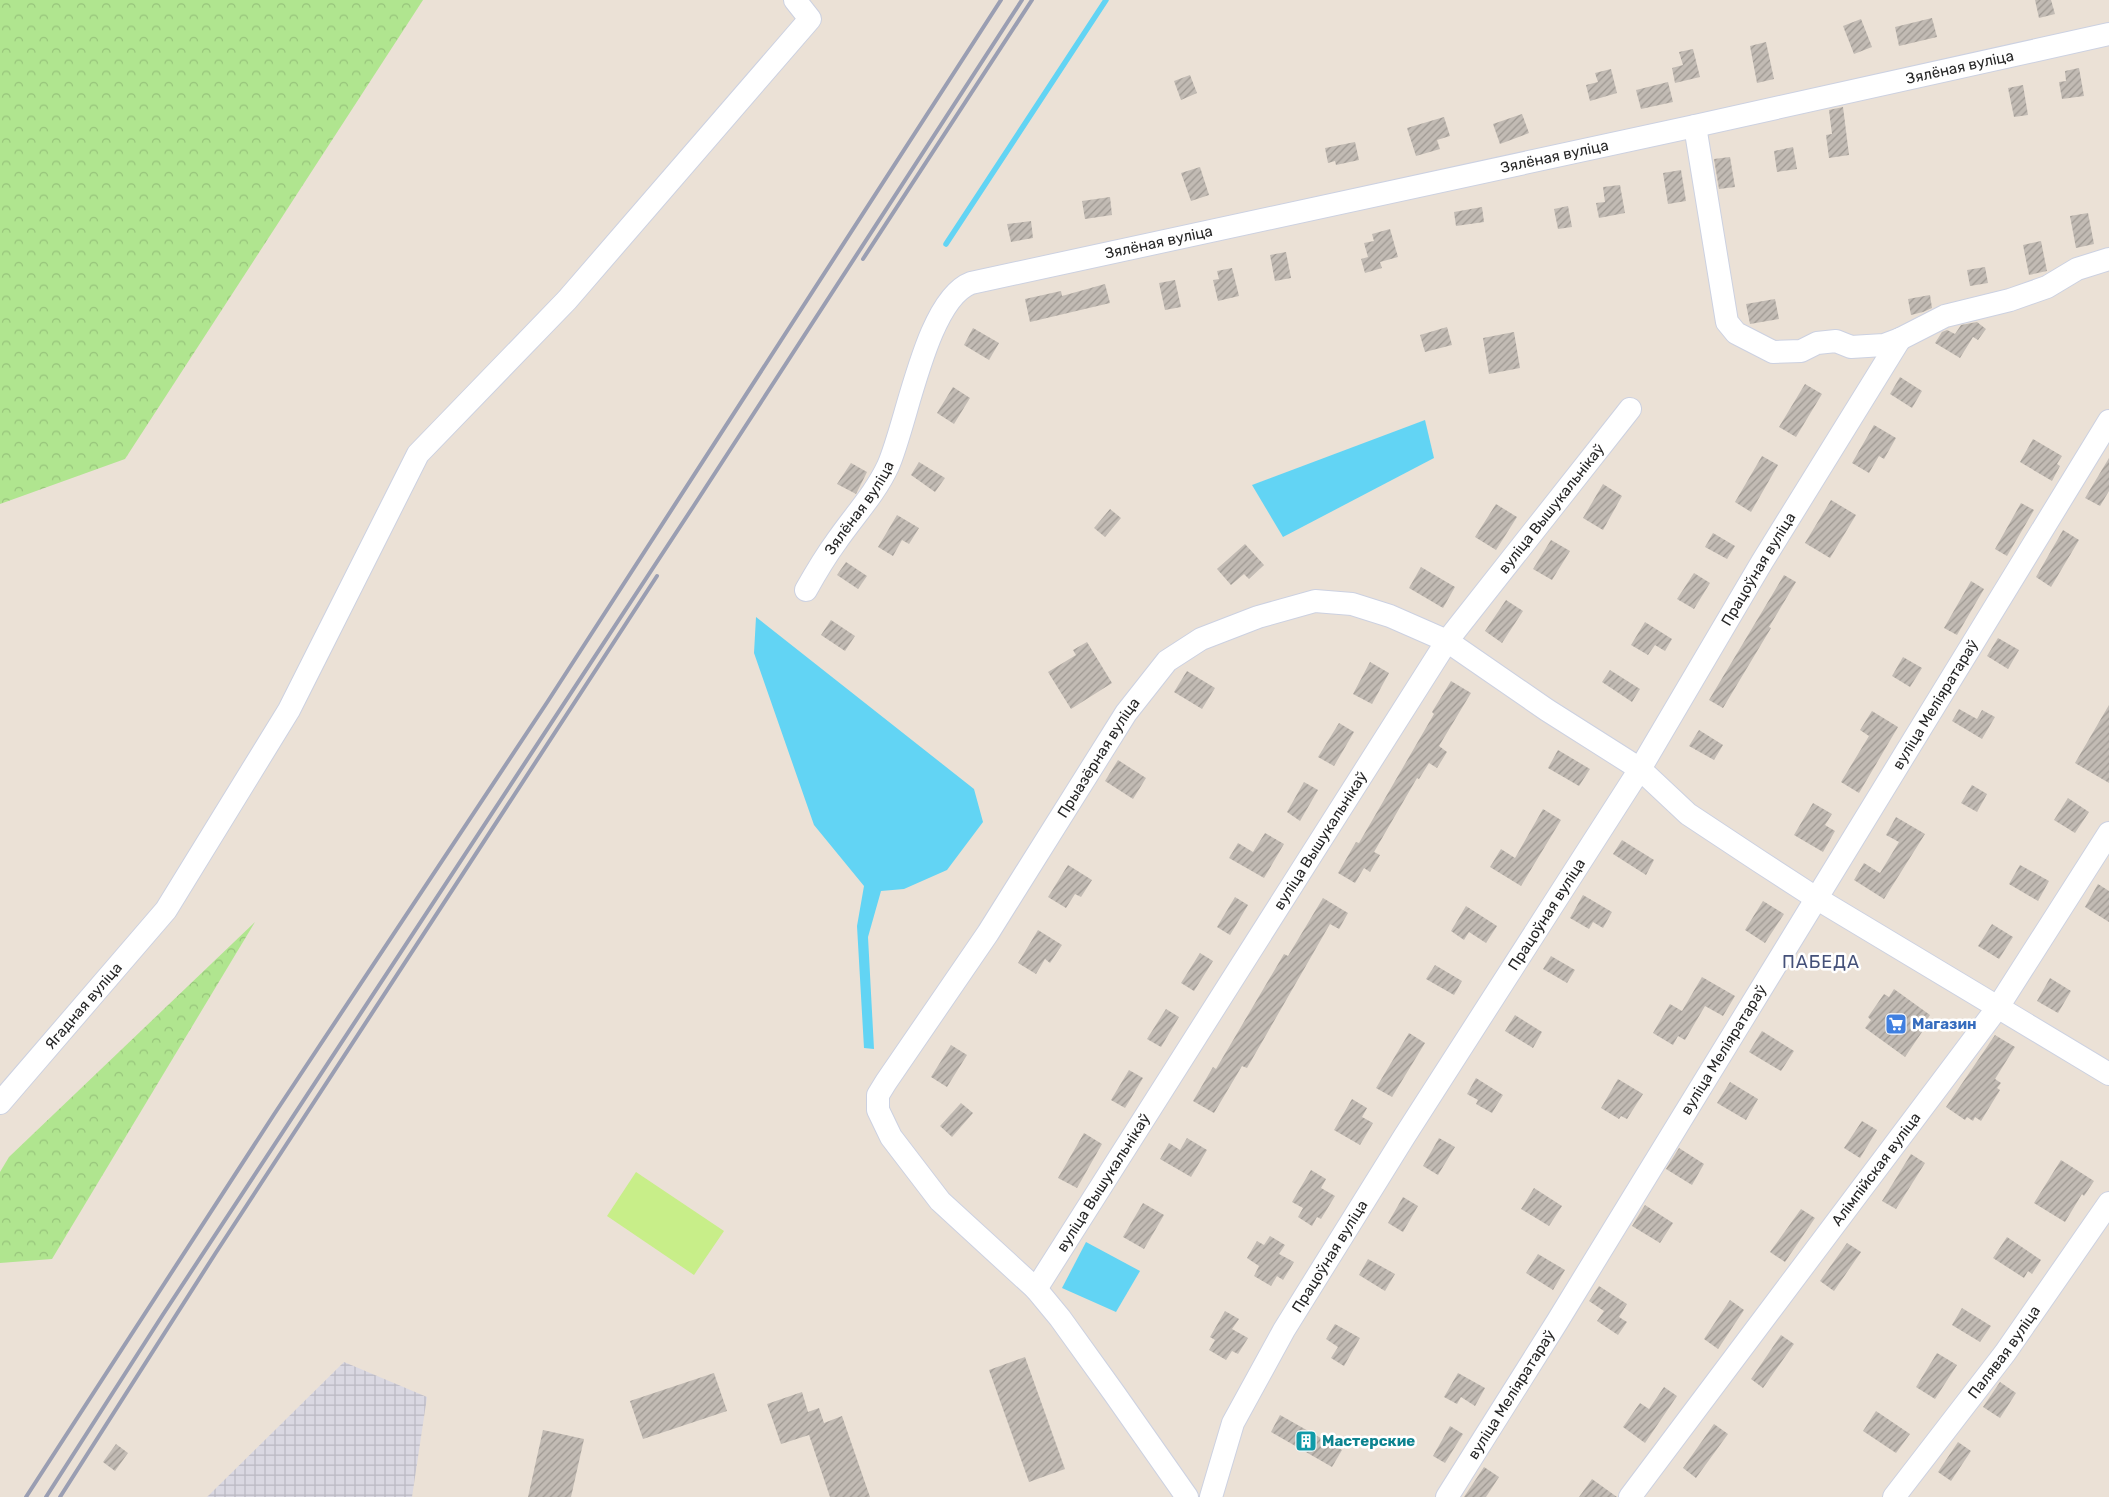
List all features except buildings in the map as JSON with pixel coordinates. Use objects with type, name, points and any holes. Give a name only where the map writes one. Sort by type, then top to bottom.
[{"type":"street","name":"Ягадная вуліца","points":[[0,1103],[166,910],[289,710],[418,454],[567,300],[810,19],[795,0]]},
{"type":"street","name":"Зялёная вуліца","points":[[806,590],[835,542],[888,466],[910,392],[942,311],[961,287],[981,281],[2109,34]]},
{"type":"street","points":[[1695,126],[1726,322],[1736,334],[1773,352],[1802,351],[1818,343],[1836,341],[1851,347],[1867,348],[1884,345],[1945,316],[2010,300],[2047,287],[2077,269],[2109,259]]},
{"type":"street","name":"Працоўная вуліца","points":[[1211,1497],[1233,1422],[1284,1330],[1404,1137],[1640,769],[1762,562],[1900,339]]},
{"type":"street","name":"вуліца Вышукальнікаў","points":[[1036,1289],[1447,641],[1630,409]]},
{"type":"street","name":"вуліца Меліяратараў","points":[[1447,1497],[1557,1322],[2109,421]]},
{"type":"street","name":"Прыазёрная вуліца","points":[[1036,1289],[940,1201],[892,1137],[878,1110],[878,1095],[988,933],[1126,713],[1167,661],[1201,639],[1258,617],[1315,601],[1352,604],[1390,616],[1447,641],[1547,710],[1640,769],[1688,814],[1816,898],[2109,1074]]},
{"type":"street","name":"Алімпійская вуліца","points":[[1630,1497],[1998,1007],[2109,834]]},
{"type":"street","name":"Палявая вуліца","points":[[1894,1497],[2005,1353],[2109,1203]]},
{"type":"street","points":[[1036,1289],[1114,1392],[1188,1497]]},
{"type":"shaded area","points":[[344,1362],[427,1397],[412,1497],[207,1497]]},
{"type":"green space","points":[[0,0],[423,0],[125,459],[0,504]]},
{"type":"green space","points":[[255,922],[52,1259],[0,1263],[0,1172],[9,1157]]},
{"type":"green space","points":[[636,1172],[724,1231],[694,1275],[607,1216]]},
{"type":"water","points":[[1425,420],[1434,458],[1283,537],[1252,485]]},
{"type":"water","points":[[756,617],[974,789],[983,822],[947,870],[904,889],[881,891],[868,937],[874,1049],[864,1048],[857,926],[864,886],[814,825],[754,653]]},
{"type":"water","points":[[1086,1242],[1140,1271],[1116,1312],[1062,1288]]},
{"type":"waterway","points":[[946,244],[1106,0]]},
{"type":"railway","points":[[26,1497],[273,1116],[548,701],[1001,0]]},
{"type":"railway","points":[[46,1497],[162,1316],[693,507],[1022,0]]},
{"type":"railway","points":[[863,259],[1032,0]]},
{"type":"railway","points":[[60,1497],[215,1254],[657,576]]},
{"type":"place","name":"Магазин","points":[[1896,1024]]},
{"type":"place","name":"Мастерские","points":[[1306,1441]]},
{"type":"district","name":"ПАБЕДА","points":[[1821,962]]}]
